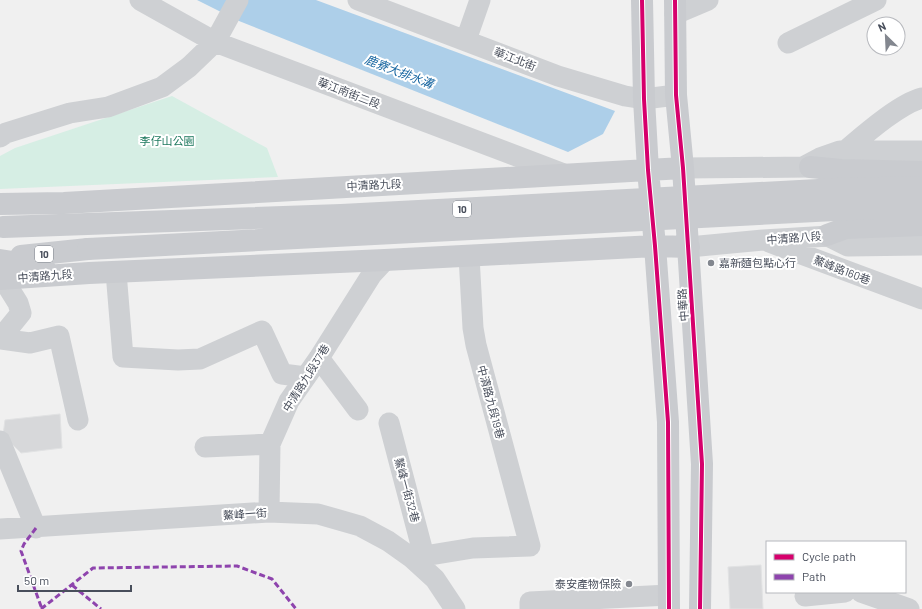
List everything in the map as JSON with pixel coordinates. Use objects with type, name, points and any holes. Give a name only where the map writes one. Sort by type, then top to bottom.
[{"type":"main road","points":[[642,0],[644,99],[648,170],[668,422],[669,602]]},
{"type":"main road","name":"中華路","points":[[675,7],[676,94],[684,168],[702,464],[700,609]]},
{"type":"main road","points":[[812,167],[841,170],[922,172]]},
{"type":"main road","name":"中清路九段","points":[[0,204],[64,203],[684,168]]},
{"type":"main road","name":"10","points":[[1,224],[349,214],[838,189],[922,187]]},
{"type":"main road","name":"中清路九段","points":[[1,224],[64,203]]},
{"type":"main road","name":"中清路九段","points":[[1,270],[88,249],[874,208],[922,208]]},
{"type":"main road","points":[[827,235],[846,228],[922,225]]},
{"type":"main road","name":"中清路九段","points":[[1,270],[89,273],[655,246],[689,247]]},
{"type":"street","name":"華江南街二段","points":[[140,0],[219,35],[564,174]]},
{"type":"street","points":[[0,137],[6,133],[70,114],[108,107],[162,87],[189,67],[219,35],[238,0]]},
{"type":"street","name":"華江北街","points":[[358,0],[558,76],[625,96],[644,99],[676,94]]},
{"type":"street","points":[[466,40],[480,0]]},
{"type":"street","points":[[675,7],[708,0]]},
{"type":"street","points":[[788,43],[876,0]]},
{"type":"street","points":[[845,151],[893,114],[913,101],[922,98]]},
{"type":"street","points":[[812,167],[820,158],[840,151],[922,151]]},
{"type":"street","points":[[684,168],[812,167],[839,161],[922,162]]},
{"type":"street","points":[[827,235],[922,233]]},
{"type":"street","name":"中清路八段","points":[[689,247],[827,235],[848,246],[922,245]]},
{"type":"street","name":"鰲峰路160巷","points":[[763,240],[922,299]]},
{"type":"street","name":"中清路九段19巷","points":[[418,557],[473,548],[530,546],[476,345],[473,328],[469,256]]},
{"type":"street","name":"中清路九段37巷","points":[[269,512],[270,444],[289,401],[319,358],[372,274],[385,260]]},
{"type":"street","points":[[0,339],[21,313],[18,303],[1,270]]},
{"type":"street","points":[[116,272],[123,357],[178,360],[200,359],[262,331],[282,374],[306,377]]},
{"type":"street","points":[[0,339],[30,343],[59,336],[78,420]]},
{"type":"street","points":[[319,358],[358,410]]},
{"type":"street","name":"鰲峰一街32巷","points":[[389,423],[418,557]]},
{"type":"street","points":[[204,447],[270,444]]},
{"type":"street","points":[[2,453],[36,528]]},
{"type":"street","name":"鰲峰一街","points":[[0,530],[269,512],[318,514],[360,526],[418,557],[455,609]]},
{"type":"street","points":[[805,596],[835,593]]},
{"type":"street","points":[[864,593],[909,609]]},
{"type":"street","points":[[530,609],[530,602],[669,602]]},
{"type":"green space","name":"李仔山公園","points":[[172,96],[267,148],[278,177],[0,189],[0,156],[15,148]]},
{"type":"water","name":"鹿寮大排水溝","points":[[197,0],[316,0],[615,111],[603,134],[568,152],[239,21]]},
{"type":"building","points":[[60,414],[62,448],[21,453],[3,435],[5,420]]},
{"type":"building","points":[[761,565],[763,609],[730,609],[728,567]]},
{"type":"marked path","points":[[36,528],[24,544],[21,551],[42,609]]},
{"type":"marked path","points":[[41,609],[93,568],[237,566],[272,579],[296,609]]},
{"type":"marked path","points":[[72,585],[101,609]]},
{"type":"cycle path","points":[[642,0],[644,99],[648,170],[668,422],[669,609]]},
{"type":"cycle path","points":[[675,0],[676,95],[683,168],[702,464],[700,609]]},
{"type":"place","name":"嘉新麵包點心行","points":[[711,263]]},
{"type":"place","name":"泰安產物保險","points":[[629,584]]}]
